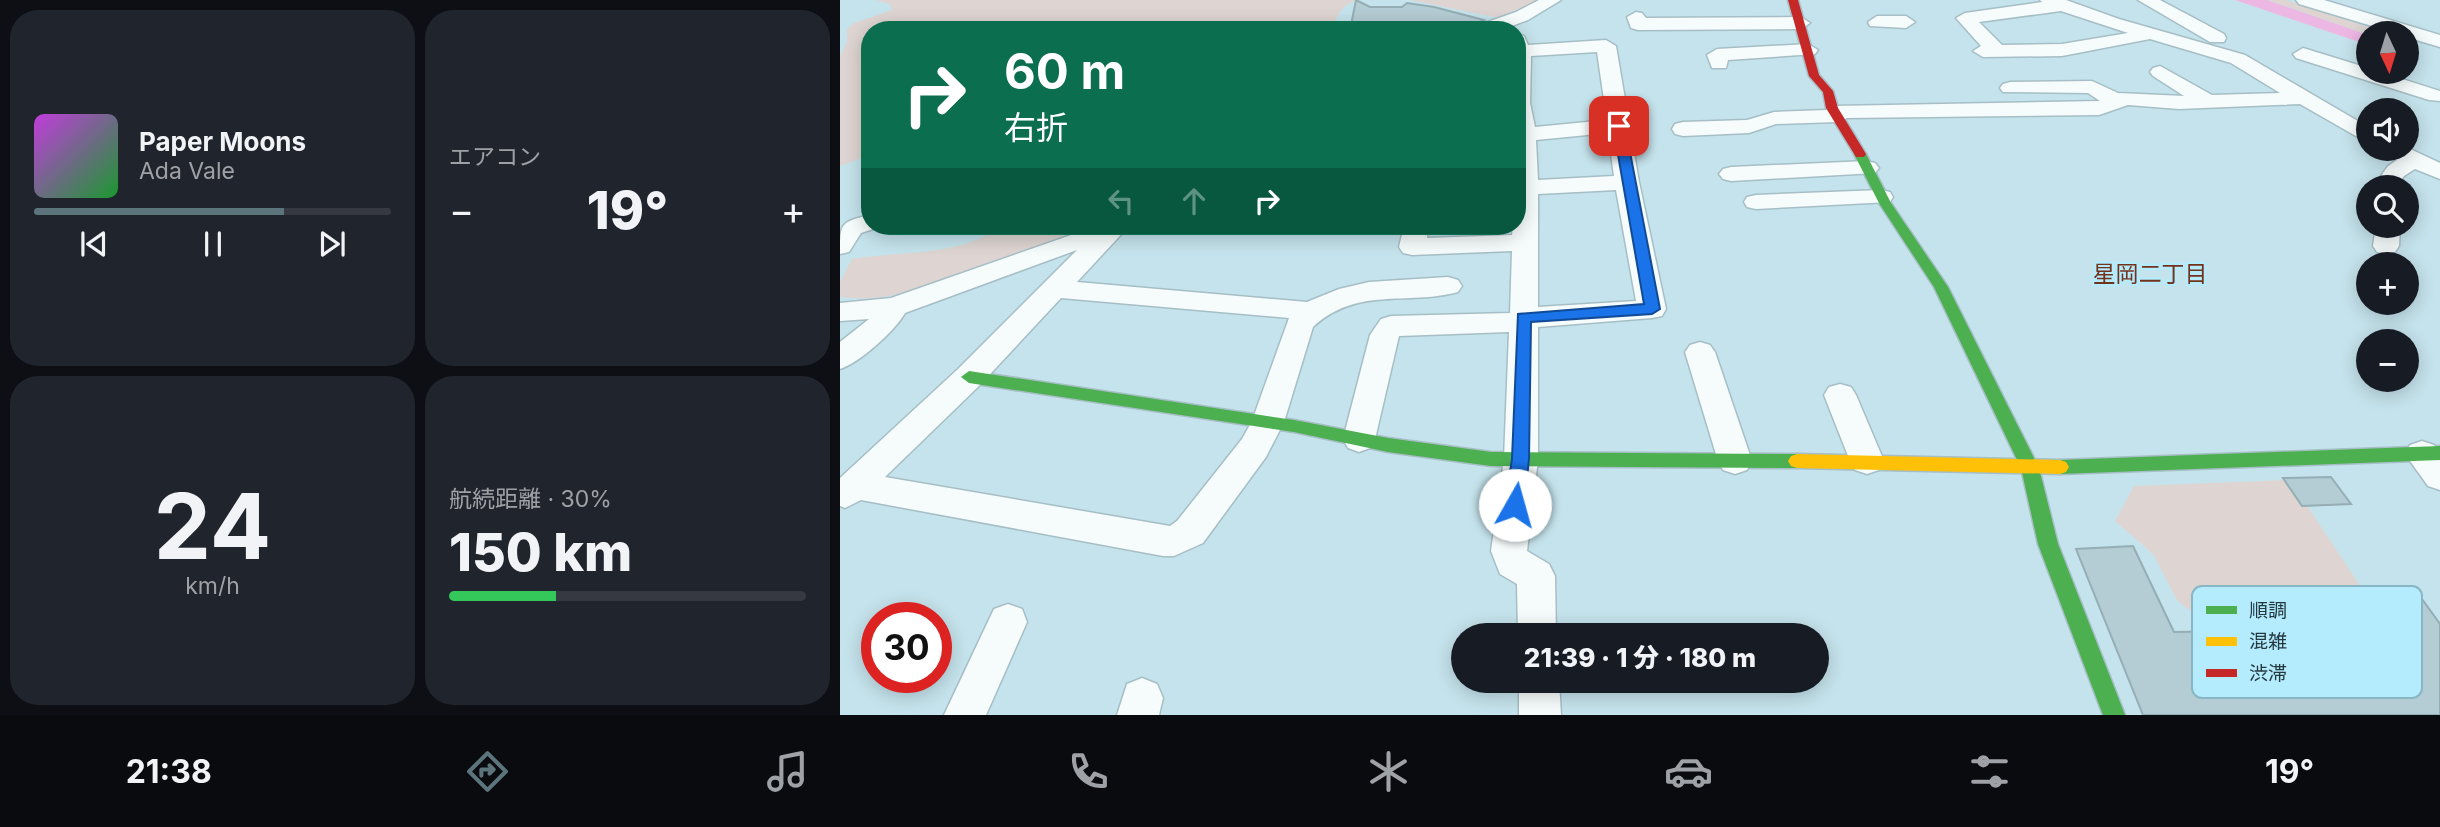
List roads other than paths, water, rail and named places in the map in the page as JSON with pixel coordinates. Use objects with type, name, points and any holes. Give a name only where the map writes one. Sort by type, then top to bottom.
[{"type":"street","points":[[1526,24],[1552,0]]},
{"type":"street","points":[[1793,0],[1814,76],[1828,91],[1836,114],[1881,197],[1941,287],[2030,468],[2048,544],[2114,715]]},
{"type":"street","points":[[1881,0],[1891,22]]},
{"type":"street","points":[[2147,0],[2230,46],[2238,59]]},
{"type":"street","points":[[2315,1],[2440,41]]},
{"type":"street","points":[[2150,34],[2062,50],[1990,51],[1965,18],[2056,3],[2238,59],[2356,129]]},
{"type":"street","points":[[1636,16],[1638,24],[1717,20],[1801,23]]},
{"type":"street","points":[[1359,439],[1384,335],[1391,326],[1523,320],[1652,309],[1627,182],[1606,46],[1526,37]]},
{"type":"street","points":[[2259,72],[2295,64],[2307,49],[2436,96]]},
{"type":"street","points":[[1719,64],[1717,55],[1808,50]]},
{"type":"street","points":[[2160,72],[2206,101]]},
{"type":"street","points":[[2047,110],[2020,88],[2092,88],[2116,101]]},
{"type":"street","points":[[1683,129],[1749,126],[1773,118],[1836,114],[2099,109],[2125,98],[2179,103],[2302,97]]},
{"type":"street","points":[[1526,143],[1619,126]]},
{"type":"street","points":[[2393,175],[2412,161]]},
{"type":"street","points":[[2416,161],[2440,172]]},
{"type":"street","points":[[1731,173],[1867,168]]},
{"type":"street","points":[[1526,188],[1627,182]]},
{"type":"street","points":[[1756,202],[1881,197]]},
{"type":"street","points":[[840,246],[852,228],[861,225]]},
{"type":"street","points":[[840,312],[894,307],[1095,235]]},
{"type":"street","points":[[847,492],[969,377],[1107,235]]},
{"type":"street","points":[[1414,235],[1412,247],[1525,242]]},
{"type":"street","points":[[1525,235],[1521,459],[1509,551],[1513,562],[1536,576],[1537,623]]},
{"type":"street","points":[[847,492],[1174,541],[1190,532],[1254,449],[1268,422],[1300,323],[1309,313],[1361,293],[1385,288],[1448,286]]},
{"type":"street","points":[[1056,289],[1298,309],[1309,313]]},
{"type":"street","points":[[840,358],[888,318],[894,307]]},
{"type":"street","points":[[1700,352],[1735,461]]},
{"type":"street","points":[[969,377],[1491,459],[1867,461],[2030,468],[2434,461]]},
{"type":"street","points":[[1840,395],[1867,461]]},
{"type":"street","points":[[965,715],[1008,622]]},
{"type":"street","points":[[1539,693],[1540,715]]},
{"type":"district","name":"星岡二丁目","points":[[2150,274]]}]
